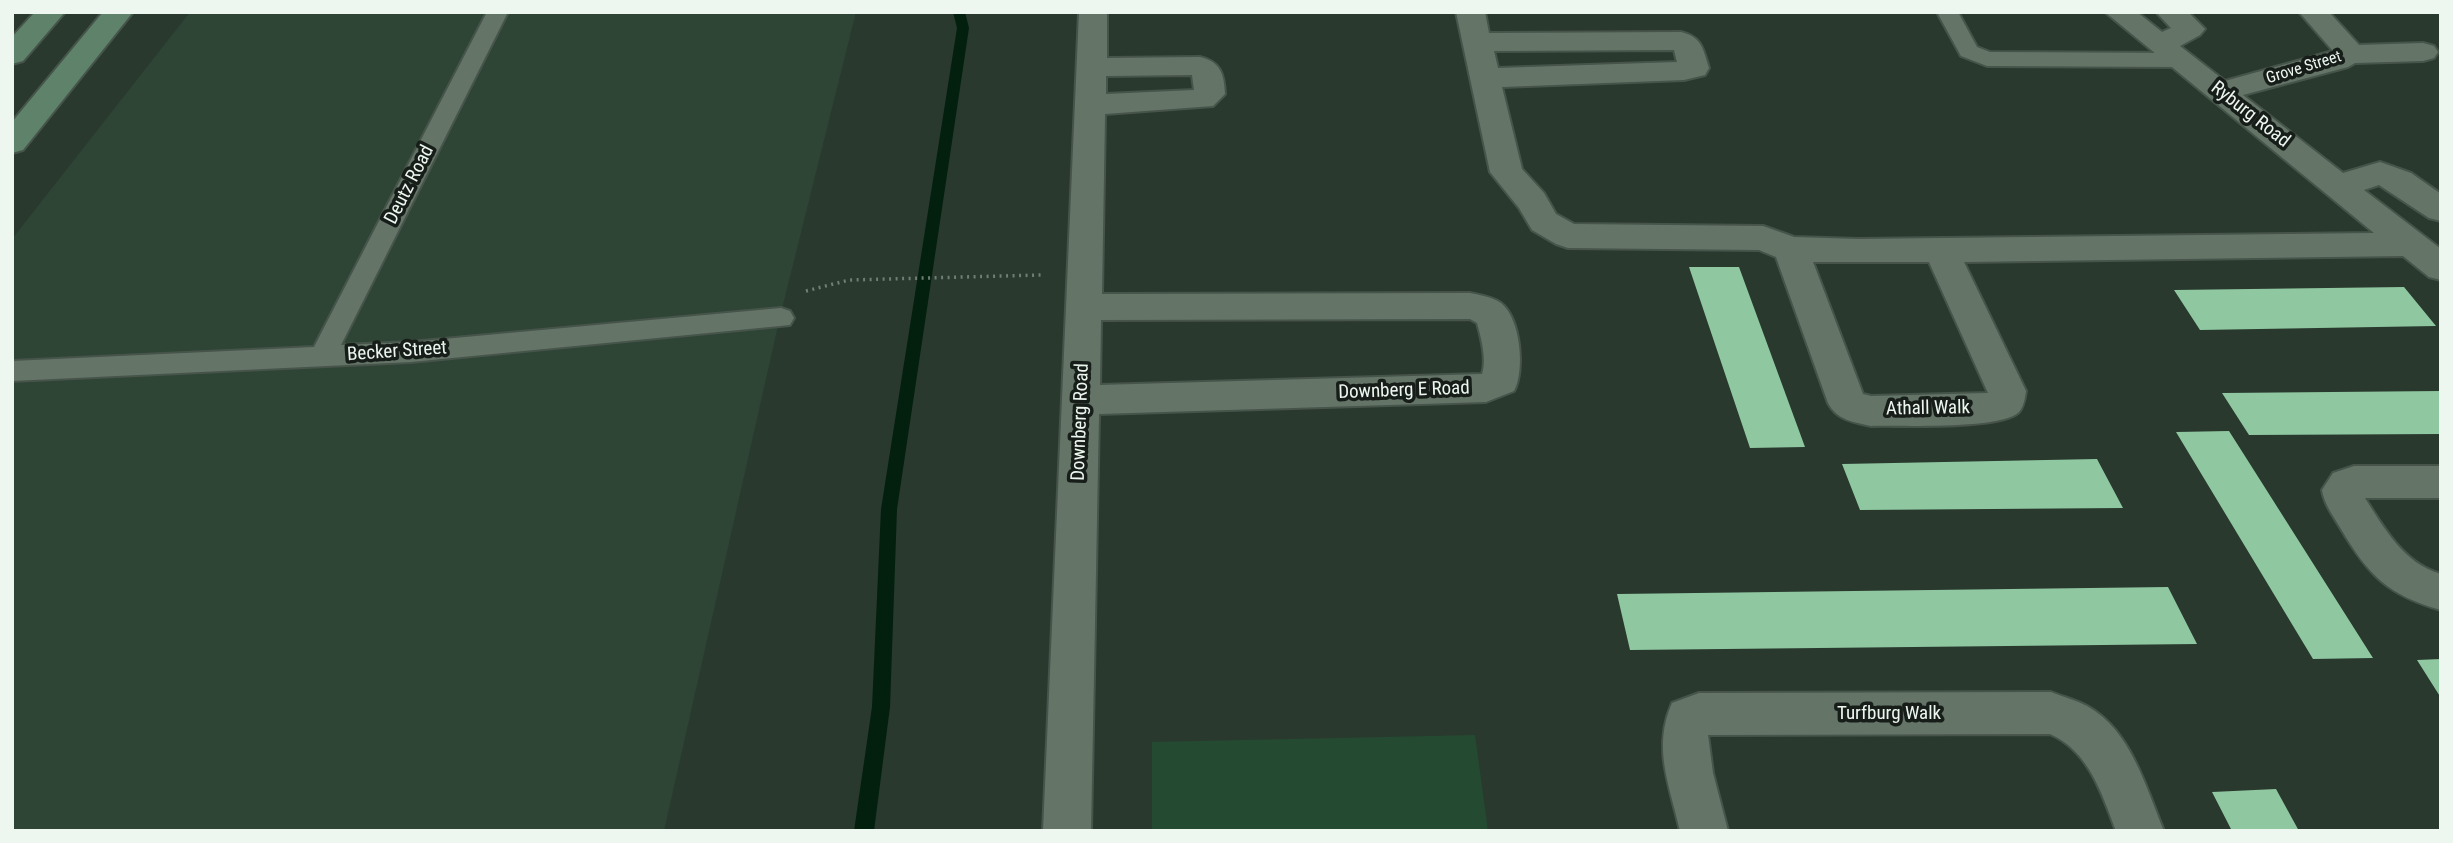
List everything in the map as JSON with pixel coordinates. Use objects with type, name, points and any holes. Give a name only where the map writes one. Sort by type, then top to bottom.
[{"type":"main road","points":[[12,55],[51,12]]},
{"type":"main road","points":[[12,143],[119,12]]},
{"type":"street","name":"Downberg Road","points":[[1067,831],[1093,12]]},
{"type":"street","name":"Ryburg Road","points":[[2119,12],[2441,268]]},
{"type":"street","points":[[2170,12],[2190,29],[2170,52]]},
{"type":"street","name":"Grove Street","points":[[2314,12],[2346,48],[2348,54]]},
{"type":"street","points":[[1485,78],[1684,71],[1694,68],[1687,44],[1681,41],[1474,27],[1485,78],[1506,172],[1532,201],[1544,222],[1555,230],[1577,238],[1763,238],[1791,249],[1941,250],[2412,244]]},
{"type":"street","name":"Grove Street","points":[[2219,92],[2337,61],[2348,54],[2423,52]]},
{"type":"street","points":[[1091,105],[1202,99],[1210,94],[1207,70],[1199,66],[1092,67]]},
{"type":"street","points":[[2340,186],[2380,173],[2441,211]]},
{"type":"street","name":"Athall Walk","points":[[1791,249],[1847,403],[1855,408],[1871,411],[1995,408],[2006,401],[2007,391],[1941,250]]},
{"type":"street","name":"Downberg E Road","points":[[1081,400],[1486,388],[1501,381],[1504,368],[1493,317],[1488,312],[1470,306],[1085,307]]},
{"type":"street","points":[[2441,482],[2354,482],[2347,484],[2342,490],[2343,497],[2389,567],[2418,585],[2441,592]]},
{"type":"street","name":"Turfburg Walk","points":[[1704,831],[1685,748],[1685,724],[1688,718],[1699,715],[2051,713],[2076,722],[2097,740],[2108,756],[2140,831]]},
{"type":"lane","name":"Deutz Road","points":[[322,357],[498,12]]},
{"type":"lane","points":[[1947,12],[1969,51],[1987,59],[2170,52]]},
{"type":"lane","name":"Becker Street","points":[[12,371],[411,352],[781,318]]},
{"type":"path","points":[[849,280],[1053,275]]},
{"type":"shaded area","points":[[190,12],[856,12],[780,317],[664,831],[12,831],[12,239]]},
{"type":"shaded area","points":[[1475,735],[1488,831],[1152,831],[1152,742]]},
{"type":"building","points":[[1689,267],[1739,267],[1805,447],[1750,448]]},
{"type":"building","points":[[2404,287],[2436,326],[2200,330],[2174,290]]},
{"type":"building","points":[[2441,391],[2441,434],[2249,435],[2222,393]]},
{"type":"building","points":[[2229,431],[2373,658],[2313,659],[2176,432]]},
{"type":"building","points":[[2097,459],[2123,508],[1860,510],[1842,464]]},
{"type":"building","points":[[2168,587],[2197,644],[1630,650],[1617,594]]},
{"type":"building","points":[[2441,659],[2441,698],[2417,660]]},
{"type":"building","points":[[2276,789],[2299,831],[2232,831],[2212,792]]},
{"type":"waterway","points":[[864,831],[881,707],[889,509],[963,28],[959,12]]}]
